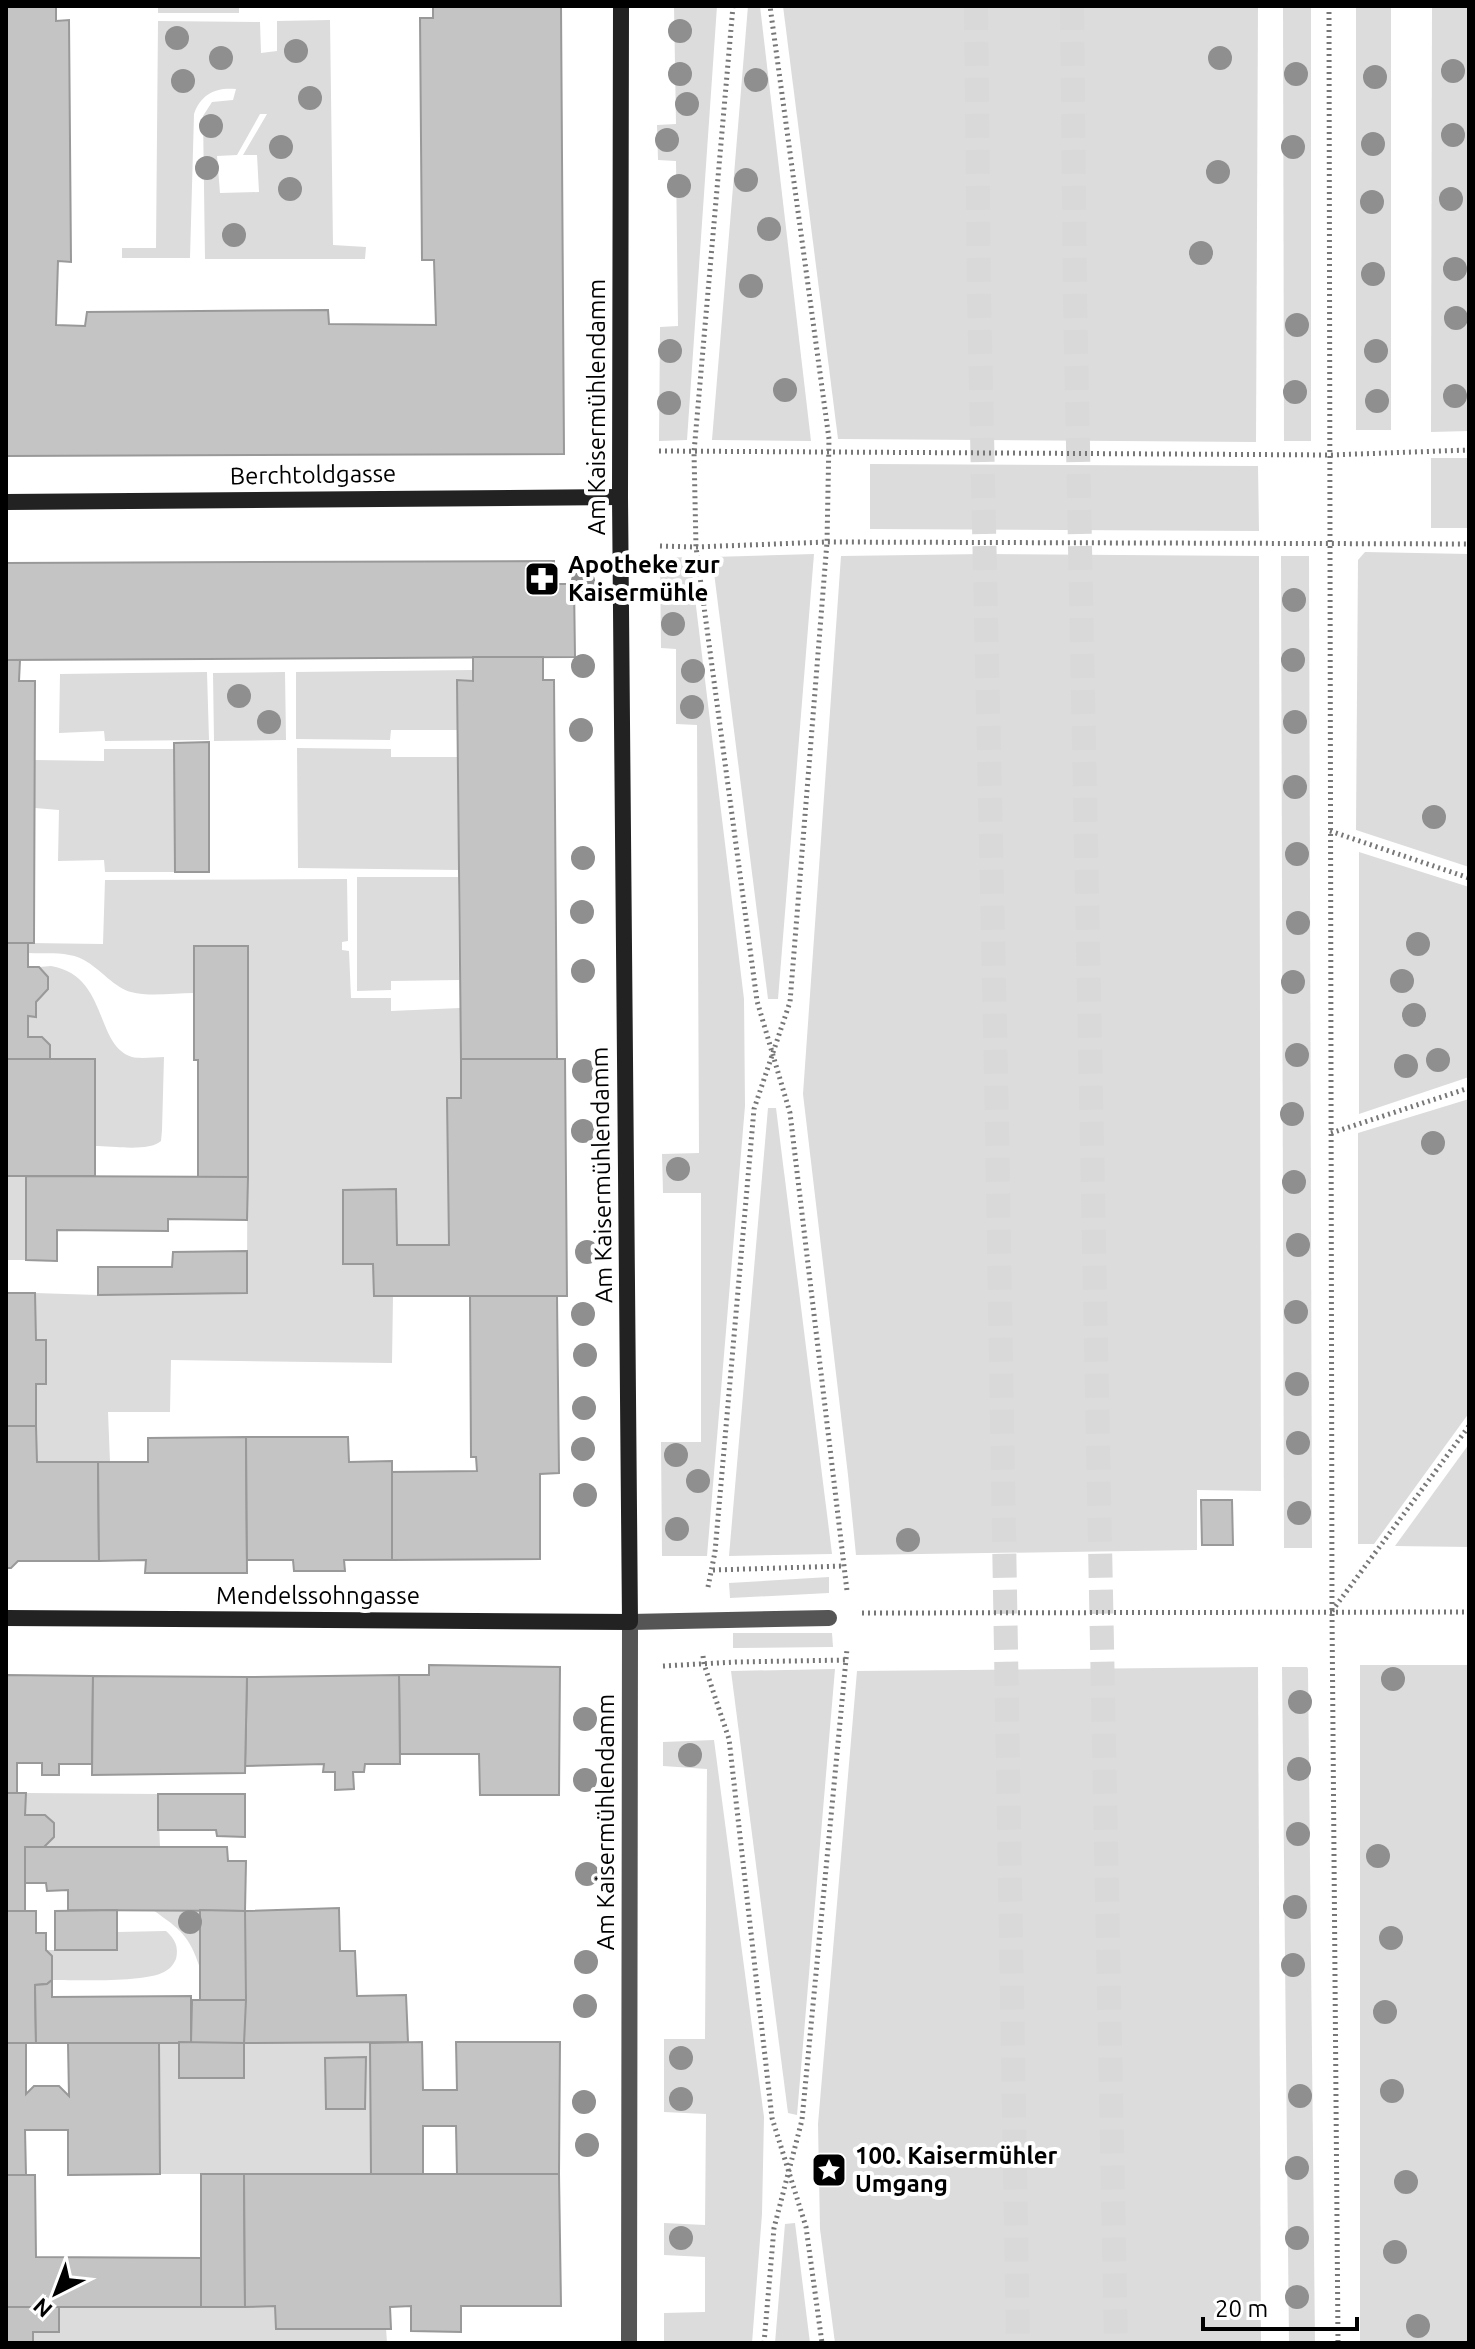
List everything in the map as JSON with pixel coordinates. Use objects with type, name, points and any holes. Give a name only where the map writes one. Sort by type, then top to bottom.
[{"type":"street","name":"Am Kaisermühlendamm","points":[[621,6],[620,497],[630,1622],[629,2343]]},
{"type":"street","name":"Berchtoldgasse","points":[[6,502],[620,497]]},
{"type":"street","name":"Mendelssohngasse","points":[[6,1618],[630,1622]]},
{"type":"street","points":[[630,1622],[829,1618]]},
{"type":"path","points":[[733,6],[694,452],[696,547],[757,1001],[790,1113],[848,1597]]},
{"type":"path","points":[[715,1552],[754,1109],[790,1002],[827,542],[830,451],[770,6]]},
{"type":"path","points":[[1329,6],[1332,1612],[1338,2343]]},
{"type":"path","points":[[659,451],[1330,455],[1469,450]]},
{"type":"path","points":[[660,546],[827,542],[1469,544]]},
{"type":"path","points":[[1330,831],[1469,878]]},
{"type":"path","points":[[1331,1133],[1469,1088]]},
{"type":"path","points":[[1332,1612],[1469,1426]]},
{"type":"path","points":[[713,1570],[844,1566]]},
{"type":"path","points":[[850,1613],[1469,1612]]},
{"type":"path","points":[[662,1666],[846,1660]]},
{"type":"path","points":[[704,1664],[729,1739],[772,2118],[806,2227],[822,2343]]},
{"type":"path","points":[[764,2343],[774,2228],[802,2120],[844,1680]]},
{"type":"shaded area","points":[[158,6],[239,6],[239,13],[158,13]]},
{"type":"shaded area","points":[[674,6],[717,6],[687,440],[659,441],[660,327],[678,326],[676,161],[658,160],[657,125],[676,124]]},
{"type":"shaded area","points":[[748,6],[760,6],[811,441],[712,440]]},
{"type":"shaded area","points":[[783,6],[1258,6],[1256,442],[838,439]]},
{"type":"shaded area","points":[[1283,6],[1311,6],[1311,441],[1284,441]]},
{"type":"shaded area","points":[[1356,6],[1391,6],[1391,430],[1356,430]]},
{"type":"shaded area","points":[[1432,6],[1469,6],[1469,431],[1431,432]]},
{"type":"shaded area","points":[[330,20],[333,245],[366,247],[365,259],[205,259],[203,116],[212,102],[233,100],[236,89],[216,91],[205,97],[194,114],[190,258],[122,258],[122,248],[156,248],[158,21],[260,22],[261,53],[277,51],[277,21]],"holes":[[[260,114],[267,114],[243,155],[257,155],[259,192],[220,193],[217,156],[237,155]]]},
{"type":"shaded area","points":[[1431,458],[1469,458],[1469,528],[1431,528]]},
{"type":"shaded area","points":[[870,464],[1258,466],[1259,531],[870,529]]},
{"type":"shaded area","points":[[1365,552],[1469,554],[1469,867],[1356,830],[1358,560]]},
{"type":"shaded area","points":[[814,554],[778,999],[768,999],[712,557]]},
{"type":"shaded area","points":[[841,556],[1259,556],[1261,1491],[1197,1490],[1197,1550],[856,1555],[803,1094]]},
{"type":"shaded area","points":[[1281,556],[1309,556],[1312,1548],[1284,1548]]},
{"type":"shaded area","points":[[690,557],[744,999],[745,1106],[707,1556],[662,1556],[661,1442],[701,1442],[701,1193],[663,1193],[662,1154],[699,1153],[697,725],[676,724],[676,649],[661,648],[660,558]]},
{"type":"shaded area","points":[[473,670],[473,681],[458,680],[458,730],[391,730],[390,740],[296,739],[296,672]]},
{"type":"shaded area","points":[[207,672],[209,740],[105,741],[104,731],[59,733],[60,674]]},
{"type":"shaded area","points":[[285,672],[286,740],[214,741],[213,673]]},
{"type":"shaded area","points":[[297,748],[391,749],[391,757],[458,757],[459,870],[298,868]]},
{"type":"shaded area","points":[[104,749],[174,749],[175,872],[105,872],[104,860],[58,861],[59,810],[35,808],[35,760],[104,761]]},
{"type":"shaded area","points":[[1359,852],[1469,887],[1469,1077],[1359,1114]]},
{"type":"shaded area","points":[[357,877],[458,877],[459,980],[391,981],[391,990],[357,991]]},
{"type":"shaded area","points":[[347,879],[348,941],[342,942],[342,950],[349,951],[351,998],[391,998],[391,1011],[460,1008],[461,1098],[447,1099],[449,1245],[397,1245],[396,1189],[343,1190],[343,1264],[373,1264],[374,1296],[393,1296],[392,1363],[171,1360],[170,1412],[108,1412],[110,1462],[37,1462],[36,1384],[46,1383],[46,1340],[36,1340],[35,1293],[247,1293],[248,946],[194,946],[194,993],[154,995],[125,990],[78,957],[28,953],[28,943],[103,944],[105,880]]},
{"type":"shaded area","points":[[51,966],[70,972],[83,983],[111,1039],[120,1050],[136,1058],[164,1057],[161,1141],[139,1147],[95,1146],[95,1060],[50,1059],[28,1037],[28,1016],[36,1016],[36,1002],[48,989],[48,977],[39,967]]},
{"type":"shaded area","points":[[1469,1099],[1469,1413],[1374,1544],[1358,1544],[1358,1133]]},
{"type":"shaded area","points":[[768,1108],[776,1108],[832,1554],[729,1556]]},
{"type":"shaded area","points":[[6,1176],[26,1176],[26,1260],[6,1260]]},
{"type":"shaded area","points":[[1469,1444],[1469,1547],[1395,1546]]},
{"type":"shaded area","points":[[829,1577],[829,1593],[730,1598],[729,1583]]},
{"type":"shaded area","points":[[733,1633],[832,1633],[833,1647],[733,1648]]},
{"type":"shaded area","points":[[1360,1665],[1469,1665],[1469,2343],[1360,2343]]},
{"type":"shaded area","points":[[1258,1667],[1261,2343],[835,2343],[820,2229],[818,2124],[857,1671]]},
{"type":"shaded area","points":[[1282,1667],[1308,1669],[1315,2343],[1289,2343]]},
{"type":"shaded area","points":[[835,1669],[797,2115],[788,2113],[731,1671]]},
{"type":"shaded area","points":[[714,1740],[764,2117],[762,2214],[752,2343],[664,2343],[664,2313],[705,2312],[705,2257],[664,2255],[664,2223],[705,2225],[706,2114],[664,2112],[664,2039],[705,2039],[707,1769],[663,1766],[663,1742]]},
{"type":"shaded area","points":[[26,1793],[158,1794],[160,1847],[44,1847],[54,1837],[45,1815],[25,1815]]},
{"type":"shaded area","points":[[153,1910],[200,1910],[200,1968],[183,1934]]},
{"type":"shaded area","points":[[166,1931],[176,1944],[177,1955],[164,1972],[141,1978],[52,1980],[46,1950],[117,1950],[117,1932]]},
{"type":"shaded area","points":[[179,2042],[180,2078],[243,2078],[244,2043],[370,2043],[371,2174],[160,2174],[159,2043]]},
{"type":"shaded area","points":[[795,2223],[810,2343],[775,2343],[785,2224]]},
{"type":"shaded area","points":[[275,2306],[386,2328],[387,2343],[33,2343],[33,2332],[59,2307]]},
{"type":"building","points":[[6,6],[56,6],[56,21],[69,20],[71,262],[58,261],[56,325],[85,326],[87,312],[328,310],[329,324],[436,325],[434,260],[422,260],[420,18],[433,18],[433,6],[561,6],[564,454],[6,456]]},
{"type":"building","points":[[554,561],[554,584],[574,584],[575,657],[6,660],[6,563]]},
{"type":"building","points":[[473,657],[543,657],[543,680],[554,680],[557,1059],[461,1059],[457,680],[473,681]]},
{"type":"building","points":[[6,660],[20,660],[19,681],[35,681],[34,943],[6,943]]},
{"type":"building","points":[[209,742],[209,872],[175,872],[174,743]]},
{"type":"building","points":[[6,943],[28,943],[28,967],[39,967],[48,977],[48,989],[36,1002],[36,1017],[28,1016],[28,1037],[42,1037],[50,1045],[50,1059],[6,1059]]},
{"type":"building","points":[[194,946],[248,946],[248,1177],[198,1177]]},
{"type":"building","points":[[6,1059],[95,1059],[95,1176],[6,1176]]},
{"type":"building","points":[[461,1059],[565,1059],[567,1296],[374,1296],[373,1264],[343,1264],[343,1190],[396,1189],[397,1245],[449,1245],[447,1098],[461,1098]]},
{"type":"building","points":[[26,1176],[248,1177],[247,1220],[168,1219],[168,1231],[57,1230],[57,1261],[26,1260]]},
{"type":"building","points":[[247,1251],[247,1293],[98,1295],[98,1267],[172,1267],[173,1252]]},
{"type":"building","points":[[6,1293],[35,1293],[36,1340],[46,1340],[46,1384],[36,1384],[36,1426],[6,1426]]},
{"type":"building","points":[[470,1296],[557,1296],[559,1473],[540,1474],[540,1559],[392,1560],[391,1472],[477,1471],[476,1457],[471,1457]]},
{"type":"building","points":[[6,1426],[36,1426],[37,1462],[98,1462],[99,1561],[18,1561],[11,1568],[6,1568]]},
{"type":"building","points":[[246,1437],[247,1573],[145,1573],[146,1560],[99,1561],[98,1462],[148,1462],[148,1438]]},
{"type":"building","points":[[246,1437],[348,1437],[349,1462],[392,1461],[392,1560],[344,1560],[345,1571],[294,1571],[293,1560],[247,1560]]},
{"type":"building","points":[[1201,1500],[1232,1500],[1233,1545],[1202,1545]]},
{"type":"building","points":[[429,1665],[560,1667],[559,1795],[480,1795],[479,1754],[400,1754],[399,1675],[429,1675]]},
{"type":"building","points":[[6,1675],[93,1676],[92,1764],[59,1764],[59,1775],[42,1775],[42,1763],[17,1763],[17,1793],[6,1793]]},
{"type":"building","points":[[399,1675],[400,1764],[365,1764],[364,1772],[353,1772],[354,1789],[335,1790],[335,1772],[323,1772],[324,1764],[245,1766],[247,1677]]},
{"type":"building","points":[[93,1676],[247,1677],[245,1773],[92,1775]]},
{"type":"building","points":[[6,1793],[26,1793],[25,1815],[45,1815],[54,1823],[54,1837],[44,1847],[25,1847],[25,1911],[6,1911]]},
{"type":"building","points":[[158,1794],[245,1794],[245,1837],[217,1836],[216,1830],[158,1830]]},
{"type":"building","points":[[25,1847],[227,1847],[228,1861],[246,1861],[245,1911],[68,1910],[68,1890],[47,1891],[46,1883],[25,1883]]},
{"type":"building","points":[[339,1908],[340,1951],[355,1951],[357,1996],[406,1995],[408,2042],[244,2043],[245,1911]]},
{"type":"building","points":[[117,1910],[117,1950],[55,1950],[55,1911]]},
{"type":"building","points":[[200,1910],[245,1911],[246,2000],[200,2001]]},
{"type":"building","points":[[6,1911],[36,1911],[36,1933],[46,1933],[46,1950],[52,1956],[52,1980],[47,1984],[35,1985],[36,2043],[6,2043]]},
{"type":"building","points":[[52,1980],[52,1997],[191,1996],[191,2043],[36,2043],[35,1985],[47,1984]]},
{"type":"building","points":[[192,2000],[246,2000],[244,2043],[191,2043]]},
{"type":"building","points":[[179,2042],[244,2043],[244,2078],[179,2078]]},
{"type":"building","points":[[422,2042],[423,2090],[457,2090],[456,2042],[560,2042],[559,2174],[457,2174],[456,2126],[423,2126],[423,2174],[371,2174],[370,2043]]},
{"type":"building","points":[[6,2043],[26,2043],[26,2094],[34,2086],[59,2086],[69,2096],[68,2043],[159,2043],[160,2174],[68,2175],[68,2130],[25,2130],[26,2175],[6,2175]]},
{"type":"building","points":[[366,2057],[365,2109],[326,2109],[325,2058]]},
{"type":"building","points":[[201,2174],[244,2174],[245,2307],[201,2307]]},
{"type":"building","points":[[244,2174],[559,2174],[561,2306],[461,2306],[461,2332],[411,2331],[411,2306],[390,2307],[391,2329],[276,2329],[275,2306],[245,2307]]},
{"type":"building","points":[[6,2175],[35,2175],[36,2257],[201,2258],[201,2307],[6,2307]]},
{"type":"building","points":[[6,2307],[59,2307],[59,2332],[33,2332],[33,2343],[6,2343]]},
{"type":"tunnel","points":[[976,6],[1018,2343]]},
{"type":"tunnel","points":[[1072,6],[1075,296],[1116,2343]]},
{"type":"place","name":"Apotheke zur Kaisermühle","points":[[542,579]]},
{"type":"place","name":"100. Kaisermühler Umgang","points":[[829,2170]]}]
